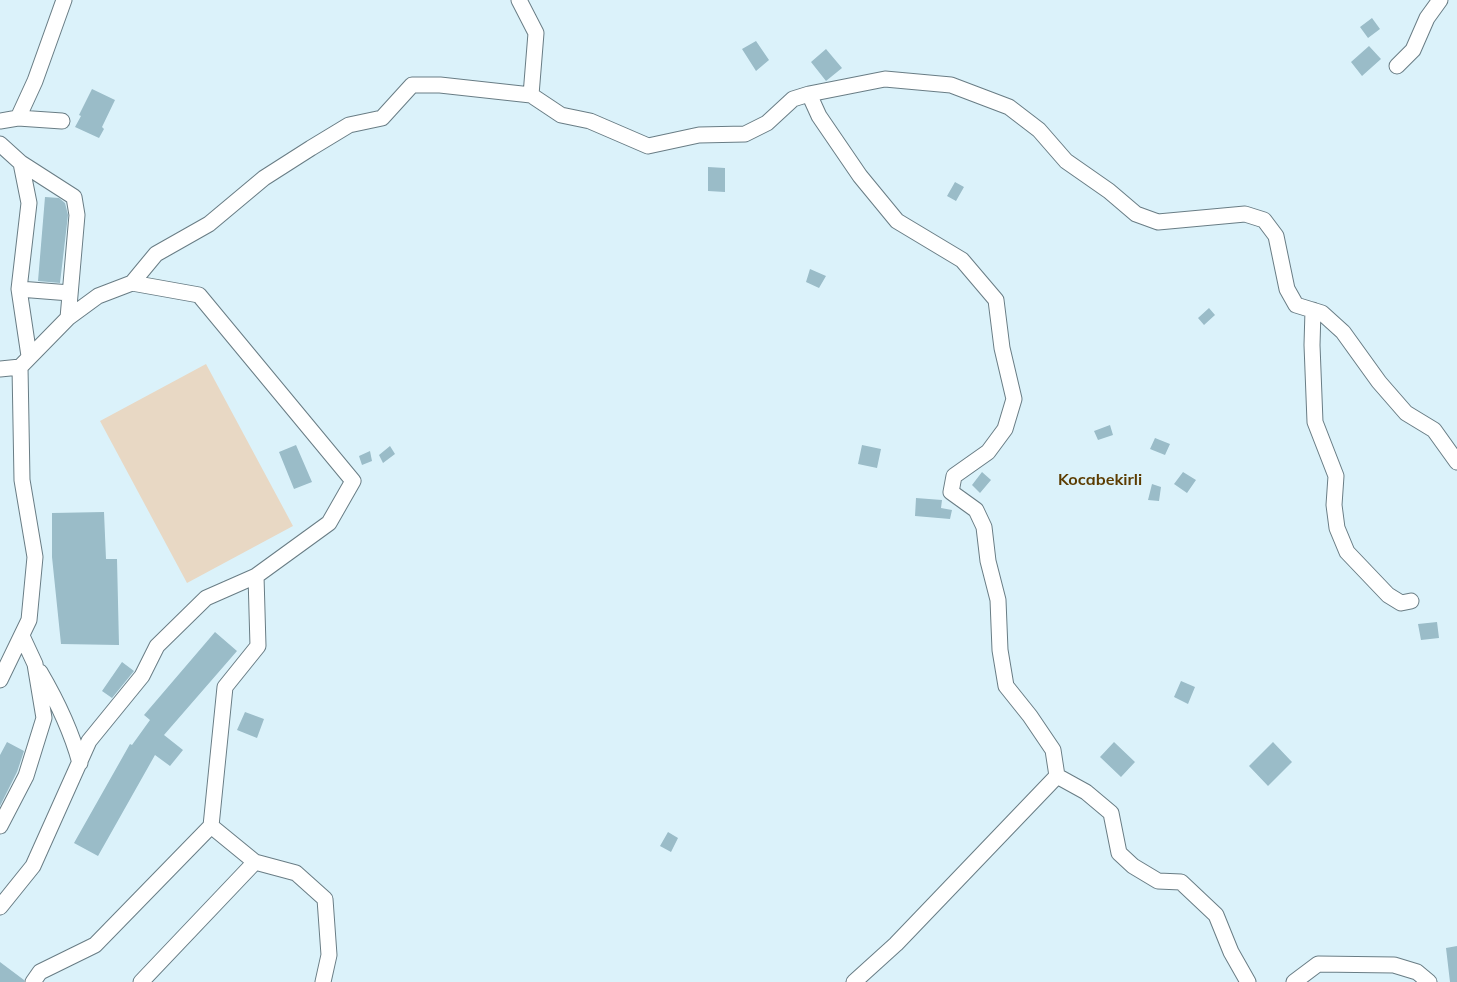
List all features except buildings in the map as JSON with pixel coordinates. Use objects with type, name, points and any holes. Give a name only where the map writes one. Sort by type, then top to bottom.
[{"type":"street","points":[[18,118],[35,81],[64,0]]},
{"type":"street","points":[[519,0],[536,33],[531,95]]},
{"type":"street","points":[[1397,66],[1413,50],[1427,18],[1440,0]]},
{"type":"street","points":[[0,368],[24,362],[68,318],[98,296],[132,283],[156,254],[209,224],[264,178],[349,125],[382,118],[412,85],[440,85],[531,95],[561,115],[590,121],[648,146],[699,135],[745,134],[767,123],[793,99],[809,94],[885,80],[951,85],[1009,107],[1039,130],[1066,161],[1109,191],[1136,214],[1158,222],[1244,214],[1264,220],[1276,236],[1287,289],[1296,305],[1322,313],[1343,332],[1379,382],[1406,414],[1434,430],[1457,462]]},
{"type":"street","points":[[809,94],[819,116],[860,176],[897,221],[962,260],[996,300],[1002,348],[1014,399],[1005,429],[988,452],[954,476],[951,492],[976,510],[984,527],[988,561],[998,600],[1000,650],[1006,686],[1030,716],[1053,750],[1058,776],[1086,792],[1111,813],[1119,853],[1133,866],[1158,880],[1181,882],[1216,915],[1231,952],[1248,982]]},
{"type":"street","points":[[0,121],[18,118],[62,122]]},
{"type":"street","points":[[0,144],[21,163],[74,197],[77,215],[68,318]]},
{"type":"street","points":[[0,680],[29,620],[35,557],[22,480],[24,362],[19,289],[30,203],[21,163]]},
{"type":"street","points":[[0,906],[33,866],[89,742],[142,676],[157,646],[206,598],[256,576],[328,523],[353,481],[199,294],[132,283]]},
{"type":"street","points":[[19,289],[70,293]]},
{"type":"street","points":[[1313,310],[1312,345],[1315,422],[1336,476],[1334,505],[1337,528],[1347,552],[1388,595],[1401,603],[1411,601]]},
{"type":"street","points":[[32,982],[40,972],[95,945],[211,826],[225,686],[258,646],[256,576]]},
{"type":"street","points":[[22,636],[35,664],[60,707],[74,741],[80,763]]},
{"type":"street","points":[[0,826],[26,776],[44,718],[35,664]]},
{"type":"street","points":[[854,982],[896,944],[1058,776]]},
{"type":"street","points":[[211,826],[255,862],[296,873],[325,899],[329,955],[324,982]]},
{"type":"street","points":[[141,982],[255,862]]},
{"type":"street","points":[[1294,982],[1318,964],[1394,965],[1417,972],[1429,982]]},
{"type":"shaded area","points":[[206,364],[293,526],[187,583],[100,421]]},
{"type":"district","name":"Kocabekirli","points":[[1100,480]]}]
